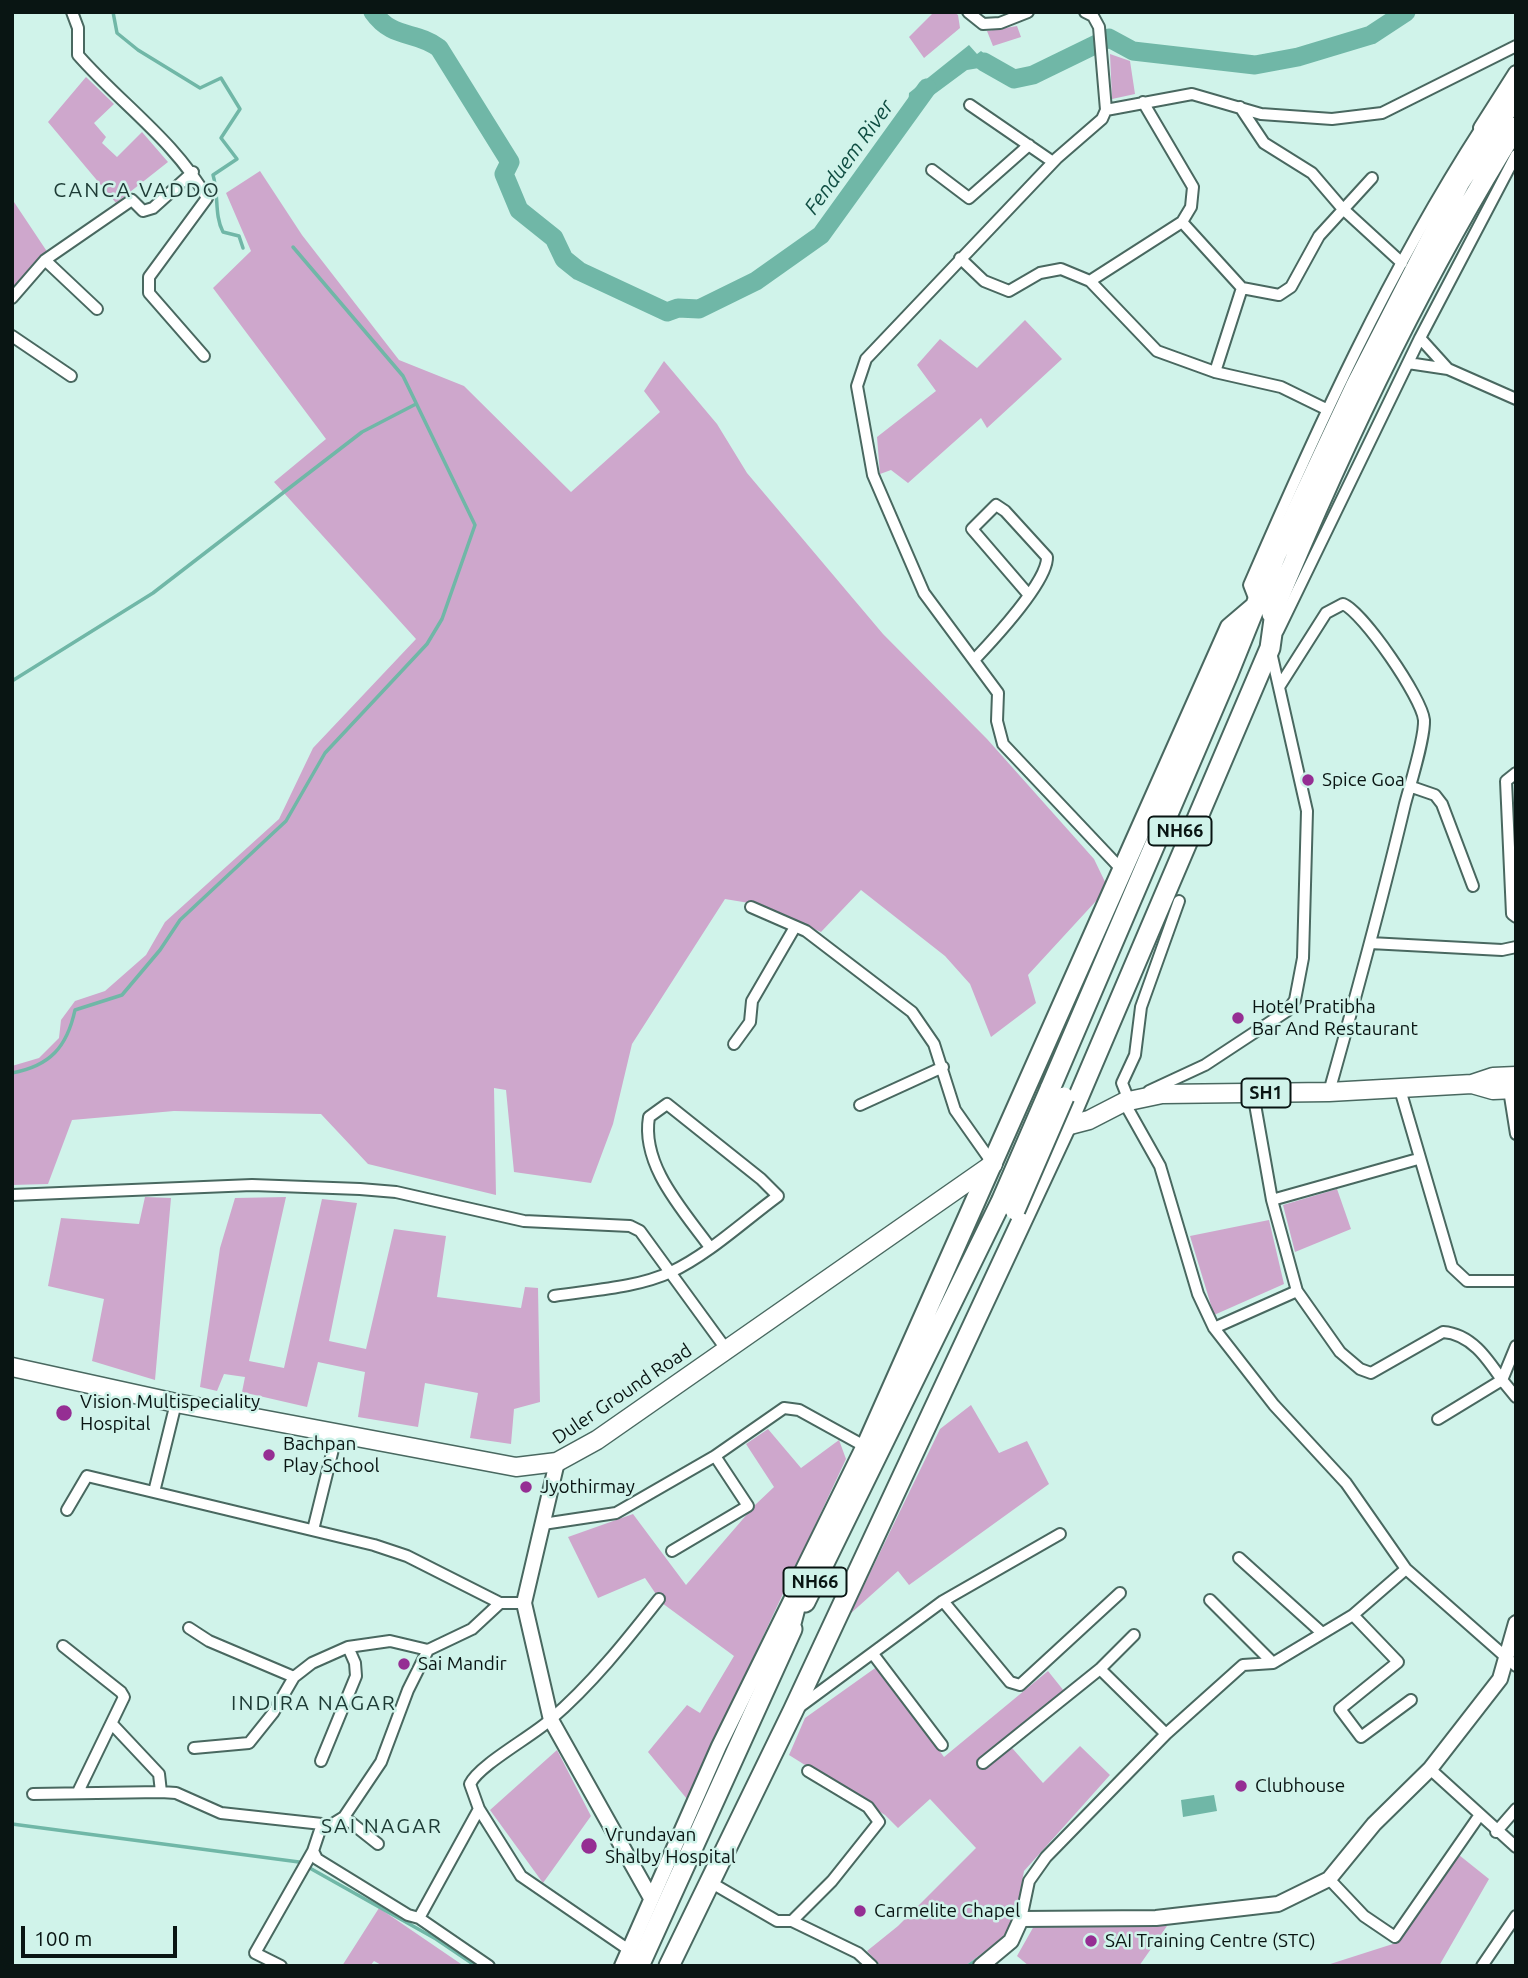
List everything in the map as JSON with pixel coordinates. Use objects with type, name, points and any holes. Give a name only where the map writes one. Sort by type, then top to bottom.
[{"type":"highway","name":"NH66","points":[[1266,605],[1276,555],[1356,385],[1486,131],[1516,96]]},
{"type":"highway","name":"NH66","points":[[661,1966],[1008,1206],[1266,605],[1369,396],[1475,192],[1516,127]]},
{"type":"highway","points":[[669,1966],[793,1711],[1066,1126],[1270,648],[1266,605],[1230,628],[866,1447],[804,1573],[787,1639]]},
{"type":"highway","points":[[1020,1104],[1066,1126]]},
{"type":"highway","points":[[993,1164],[1038,1185]]},
{"type":"highway","name":"NH66","points":[[634,1958],[787,1639],[1008,1206]]},
{"type":"main road","name":"SH1","points":[[1066,1126],[1090,1120],[1124,1102],[1162,1094],[1329,1092],[1472,1084],[1493,1090],[1514,1085]]},
{"type":"main road","name":"Duler Ground Road","points":[[12,1367],[176,1403],[516,1467],[556,1462],[597,1440],[993,1164]]},
{"type":"street","points":[[72,12],[78,28],[78,55],[170,145],[193,172],[207,198],[149,277],[149,293],[204,356]]},
{"type":"street","points":[[968,12],[983,24],[999,23],[1028,12]]},
{"type":"street","points":[[1085,12],[1093,16],[1099,27],[1106,110],[1102,119],[1053,162],[866,359],[858,386],[877,486],[924,593],[998,693],[997,721],[1003,744],[1122,870]]},
{"type":"street","points":[[1106,110],[1192,94],[1261,114],[1332,119],[1382,113],[1516,46]]},
{"type":"street","points":[[1266,605],[1249,585],[1326,409],[1402,263],[1486,131],[1516,73]]},
{"type":"street","points":[[1090,281],[1182,222],[1191,207],[1193,187],[1143,102]]},
{"type":"street","points":[[970,105],[1053,162]]},
{"type":"street","points":[[1240,107],[1264,143],[1312,173],[1342,208],[1402,263]]},
{"type":"street","points":[[932,170],[969,198],[1029,145]]},
{"type":"street","points":[[1124,1102],[1205,1065],[1287,1011],[1295,1000],[1303,958],[1307,811],[1270,648],[1420,338],[1516,155]]},
{"type":"street","points":[[12,298],[45,260],[132,200],[143,211],[153,208],[193,172]]},
{"type":"street","points":[[1182,222],[1242,288],[1279,295],[1291,287],[1319,236],[1342,208],[1373,178]]},
{"type":"street","points":[[960,258],[984,281],[1009,291],[1040,273],[1061,269],[1090,281],[1157,351],[1215,372],[1281,387],[1326,409]]},
{"type":"street","points":[[45,260],[97,309]]},
{"type":"street","points":[[1215,372],[1242,288]]},
{"type":"street","points":[[12,336],[71,376]]},
{"type":"street","points":[[1420,338],[1448,369]]},
{"type":"street","points":[[1408,363],[1448,369],[1514,394]]},
{"type":"street","points":[[975,659],[1010,621],[1028,594],[1047,565],[1047,557],[1005,511],[996,505],[972,529],[1028,594]]},
{"type":"street","points":[[1279,687],[1326,613],[1336,605],[1352,607],[1376,636],[1403,678],[1424,720],[1370,943],[1329,1092]]},
{"type":"street","points":[[1516,773],[1506,781],[1512,914],[1516,917]]},
{"type":"street","points":[[1409,786],[1435,795],[1441,804],[1473,886]]},
{"type":"street","points":[[1179,901],[1141,1007],[1135,1055],[1122,1083],[1126,1093],[1124,1102],[1160,1166],[1198,1294],[1214,1328],[1274,1405],[1346,1483],[1406,1569],[1512,1662]]},
{"type":"street","points":[[751,907],[806,932],[912,1012],[934,1044],[955,1110],[993,1164]]},
{"type":"street","points":[[734,1044],[750,1022],[752,1001],[795,927]]},
{"type":"street","points":[[1370,943],[1502,950],[1516,947]]},
{"type":"street","points":[[1119,1000],[1141,1007]]},
{"type":"street","points":[[860,1105],[943,1067]]},
{"type":"street","points":[[1514,1085],[1516,1134]]},
{"type":"street","points":[[1399,1086],[1418,1159],[1452,1267],[1467,1280],[1516,1281]]},
{"type":"street","points":[[1253,1093],[1272,1200],[1297,1292],[1340,1352],[1360,1369],[1371,1373],[1383,1369],[1443,1332],[1457,1333],[1482,1352],[1516,1397]]},
{"type":"street","points":[[554,1296],[614,1287],[671,1272],[709,1246],[778,1196],[761,1179],[667,1104],[649,1116],[646,1134],[660,1176],[709,1246]]},
{"type":"street","points":[[1272,1200],[1418,1159]]},
{"type":"street","points":[[12,1195],[252,1185],[396,1192],[524,1220],[630,1226],[640,1231],[726,1349]]},
{"type":"street","points":[[1214,1328],[1297,1292]]},
{"type":"street","points":[[1438,1419],[1502,1380],[1516,1346]]},
{"type":"street","points":[[154,1492],[176,1403]]},
{"type":"street","points":[[542,1524],[616,1513],[715,1456],[783,1408],[799,1409],[866,1447]]},
{"type":"street","points":[[313,1530],[337,1433]]},
{"type":"street","points":[[672,1551],[748,1506],[715,1456]]},
{"type":"street","points":[[556,1462],[524,1603],[551,1720],[651,1898]]},
{"type":"street","points":[[67,1510],[87,1476],[313,1530],[407,1556],[500,1603],[524,1603]]},
{"type":"street","points":[[793,1711],[943,1601],[1060,1534]]},
{"type":"street","points":[[1239,1558],[1321,1632]]},
{"type":"street","points":[[981,1966],[1011,1941],[1021,1919],[1029,1881],[1046,1857],[1166,1734],[1243,1665],[1273,1663],[1353,1615],[1406,1569]]},
{"type":"street","points":[[622,1966],[634,1958],[651,1898],[719,1746],[804,1573]]},
{"type":"street","points":[[943,1601],[1010,1682],[1020,1685],[1120,1593]]},
{"type":"street","points":[[634,1958],[521,1876],[478,1809],[470,1790],[472,1779],[551,1720],[625,1642],[659,1599]]},
{"type":"street","points":[[1210,1600],[1273,1663]]},
{"type":"street","points":[[33,1794],[176,1793],[221,1813],[331,1825],[344,1817],[381,1762],[408,1690],[428,1650],[472,1629],[500,1603]]},
{"type":"street","points":[[1353,1615],[1398,1662],[1340,1709],[1361,1737],[1410,1700]]},
{"type":"street","points":[[1021,1919],[1156,1918],[1278,1904],[1329,1879],[1374,1824],[1430,1769],[1500,1679],[1512,1662],[1516,1623]]},
{"type":"street","points":[[189,1628],[209,1641],[293,1676]]},
{"type":"street","points":[[983,1763],[1100,1669],[1134,1635]]},
{"type":"street","points":[[194,1748],[249,1743],[272,1713],[293,1676],[312,1663],[348,1647],[390,1641],[428,1650]]},
{"type":"street","points":[[63,1646],[123,1694],[112,1724],[78,1792]]},
{"type":"street","points":[[321,1760],[356,1676],[355,1663],[348,1647]]},
{"type":"street","points":[[873,1654],[942,1745]]},
{"type":"street","points":[[1100,1669],[1166,1734]]},
{"type":"street","points":[[112,1724],[159,1774],[161,1792]]},
{"type":"street","points":[[1430,1769],[1496,1832],[1516,1847]]},
{"type":"street","points":[[792,1922],[832,1881],[879,1822],[868,1807],[808,1771]]},
{"type":"street","points":[[419,1918],[478,1809]]},
{"type":"street","points":[[1496,1832],[1516,1809]]},
{"type":"street","points":[[1329,1879],[1364,1916],[1395,1937],[1479,1816]]},
{"type":"street","points":[[344,1817],[379,1844]]},
{"type":"street","points":[[281,1966],[256,1953],[313,1851],[322,1824]]},
{"type":"street","points":[[313,1851],[317,1859],[408,1915],[419,1918],[489,1966]]},
{"type":"street","points":[[710,1882],[777,1921],[792,1922],[858,1953],[872,1966]]},
{"type":"street","points":[[1482,1966],[1516,1916]]},
{"type":"shaded area","points":[[934,12],[954,12],[958,15],[960,28],[924,58],[909,37]]},
{"type":"shaded area","points":[[1017,26],[1021,37],[993,46],[987,31]]},
{"type":"shaded area","points":[[969,45],[977,54],[981,51],[997,64],[1011,82],[979,68],[967,70],[913,110],[908,109],[909,93]]},
{"type":"shaded area","points":[[1110,54],[1130,61],[1135,94],[1112,99]]},
{"type":"shaded area","points":[[86,77],[114,104],[94,123],[106,137],[102,143],[117,157],[142,132],[168,162],[116,203],[48,122]]},
{"type":"shaded area","points":[[260,171],[302,235],[399,360],[464,386],[571,492],[660,412],[644,391],[664,361],[717,424],[747,473],[883,634],[987,739],[1094,859],[1108,888],[1028,975],[1036,1003],[991,1037],[970,984],[945,956],[861,890],[821,932],[761,905],[725,899],[632,1044],[613,1124],[591,1183],[514,1172],[506,1090],[494,1088],[496,1195],[368,1164],[321,1114],[174,1111],[72,1120],[48,1184],[12,1185],[12,1066],[39,1058],[59,1038],[61,1020],[75,1001],[105,991],[146,955],[165,922],[279,819],[313,748],[416,639],[274,482],[326,439],[213,288],[251,251],[226,193]]},
{"type":"shaded area","points":[[12,199],[50,256],[12,289]]},
{"type":"shaded area","points":[[1025,320],[1062,359],[987,428],[981,418],[908,483],[891,470],[880,474],[877,437],[936,391],[917,365],[940,339],[977,368]]},
{"type":"shaded area","points":[[1337,1189],[1351,1229],[1295,1252],[1283,1205]]},
{"type":"shaded area","points":[[145,1197],[171,1198],[155,1380],[92,1361],[104,1299],[48,1286],[61,1218],[139,1224]]},
{"type":"shaded area","points":[[286,1197],[249,1361],[284,1368],[322,1199],[357,1203],[329,1341],[366,1349],[394,1229],[446,1236],[437,1297],[521,1308],[525,1287],[538,1288],[540,1402],[514,1409],[511,1444],[470,1438],[478,1393],[425,1383],[418,1427],[358,1417],[365,1372],[318,1362],[307,1407],[242,1392],[245,1377],[224,1374],[217,1391],[200,1387],[220,1248],[235,1198]]},
{"type":"shaded area","points":[[1269,1220],[1284,1284],[1214,1315],[1190,1236]]},
{"type":"shaded area","points":[[971,1405],[999,1453],[1027,1441],[1049,1484],[909,1585],[898,1571],[850,1614],[940,1429]]},
{"type":"shaded area","points":[[768,1429],[801,1468],[839,1440],[846,1459],[687,1799],[648,1752],[687,1705],[700,1713],[734,1656],[662,1603],[645,1578],[598,1598],[568,1537],[633,1514],[686,1585],[755,1505],[774,1487],[746,1444]]},
{"type":"shaded area","points":[[878,1666],[944,1757],[1048,1671],[1064,1691],[1005,1740],[1043,1783],[1080,1746],[1110,1775],[1024,1871],[1016,1914],[1002,1939],[965,1966],[881,1966],[867,1951],[898,1926],[976,1848],[930,1799],[898,1828],[885,1815],[789,1755],[805,1718]]},
{"type":"shaded area","points":[[557,1750],[591,1816],[543,1883],[490,1810]]},
{"type":"shaded area","points":[[1214,1795],[1217,1811],[1183,1817],[1181,1800]]},
{"type":"shaded area","points":[[1459,1855],[1489,1879],[1439,1966],[1324,1966],[1399,1942]]},
{"type":"shaded area","points":[[379,1908],[464,1966],[383,1966],[374,1961],[370,1966],[342,1966]]},
{"type":"shaded area","name":"SAI Training Centre (STC)","points":[[1034,1926],[1167,1926],[1139,1966],[1029,1966],[1017,1956]]},
{"type":"waterway","points":[[113,12],[117,33],[138,50],[200,88],[221,78],[240,109],[221,138],[237,159],[213,175],[220,225],[223,232],[239,236],[243,248]]},
{"type":"waterway","name":"Fenduem River","points":[[373,12],[388,27],[430,42],[439,48],[510,162],[504,174],[519,210],[554,238],[564,259],[579,271],[667,312],[678,308],[699,309],[756,281],[821,235],[927,88]]},
{"type":"waterway","name":"Fenduem River","points":[[984,62],[1014,79],[1033,75],[1109,38],[1133,51],[1255,65],[1298,57],[1371,35],[1406,12]]},
{"type":"waterway","points":[[12,1073],[37,1065],[55,1053],[67,1034],[75,1010],[122,995],[160,950],[180,920],[286,821],[325,753],[427,644],[442,619],[475,525],[403,376],[293,247]]},
{"type":"waterway","points":[[12,681],[153,593],[362,432],[416,404]]},
{"type":"waterway","points":[[12,1824],[299,1862],[436,1939],[476,1966]]},
{"type":"waterway","points":[[968,1966],[989,1951]]},
{"type":"place","name":"Spice Goa","points":[[1308,780]]},
{"type":"place","name":"Hotel Pratibha Bar And Restaurant","points":[[1238,1018]]},
{"type":"place","name":"Vision Multispeciality Hospital","points":[[64,1413]]},
{"type":"place","name":"Bachpan Play School","points":[[269,1455]]},
{"type":"place","name":"Jyothirmay","points":[[526,1487]]},
{"type":"place","name":"Sai Mandir","points":[[404,1664]]},
{"type":"place","name":"Clubhouse","points":[[1241,1786]]},
{"type":"place","name":"Vrundavan Shalby Hospital","points":[[589,1846]]},
{"type":"place","name":"Carmelite Chapel","points":[[860,1911]]},
{"type":"place","name":"SAI Training Centre (STC)","points":[[1091,1941]]},
{"type":"district","name":"CANCA VADDO","points":[[137,190]]},
{"type":"district","name":"INDIRA NAGAR","points":[[314,1703]]},
{"type":"district","name":"SAI NAGAR","points":[[382,1826]]}]
